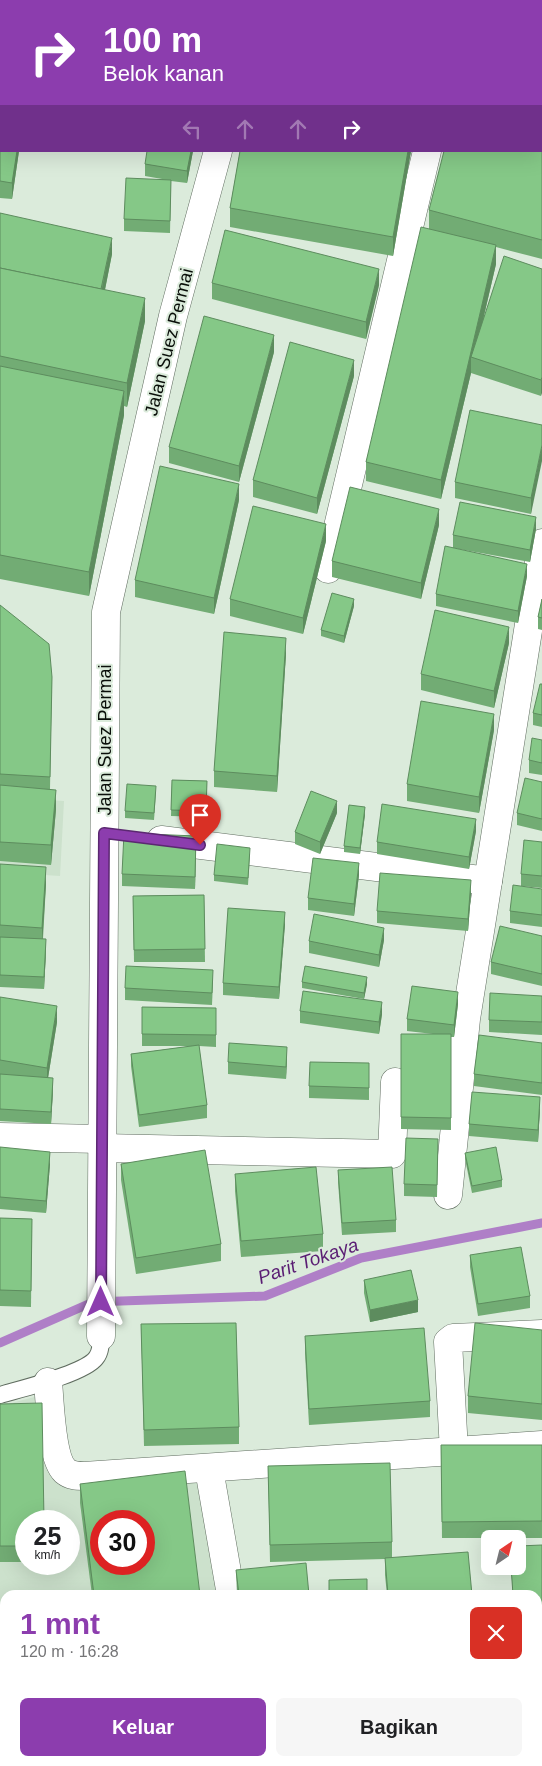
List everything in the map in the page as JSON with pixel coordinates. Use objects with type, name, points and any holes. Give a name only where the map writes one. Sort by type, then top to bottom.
[{"type":"street","name":"Jalan Suez Permai","points":[[102,1336],[102,1143],[121,835],[106,612],[173,316],[218,152]]},
{"type":"street","points":[[328,569],[427,152]]},
{"type":"street","points":[[448,1195],[466,1019],[488,881],[535,634],[542,543]]},
{"type":"street","points":[[121,835],[488,881]]},
{"type":"street","points":[[0,1137],[102,1143],[392,1154],[395,1082]]},
{"type":"street","points":[[454,1451],[448,1342],[453,1338],[542,1334]]},
{"type":"street","points":[[48,1382],[54,1443],[58,1460],[64,1470],[72,1475],[84,1476],[209,1469],[542,1445]]},
{"type":"street","points":[[209,1469],[230,1590]]},
{"type":"lane","name":"Jalan Suez Permai","points":[[0,1395],[48,1382],[89,1364],[96,1358],[102,1336]]},
{"type":"shaded area","points":[[0,797],[64,801],[60,876],[0,872]]},
{"type":"shaded area","points":[[38,1396],[57,1483],[198,1478],[217,1590],[0,1590],[0,1406]]},
{"type":"building","points":[[0,152],[17,152],[12,183],[0,181]]},
{"type":"building","points":[[147,152],[191,152],[187,171],[145,164]]},
{"type":"building","points":[[240,152],[408,152],[393,237],[230,208]]},
{"type":"building","points":[[444,152],[542,152],[542,240],[429,210]]},
{"type":"building","points":[[126,178],[171,180],[170,221],[124,219]]},
{"type":"building","points":[[0,213],[112,238],[101,289],[0,268]]},
{"type":"building","points":[[421,227],[496,245],[441,480],[366,462]]},
{"type":"building","points":[[225,230],[379,269],[366,322],[212,283]]},
{"type":"building","points":[[504,256],[542,269],[541,380],[471,357]]},
{"type":"building","points":[[0,268],[145,298],[127,383],[0,356]]},
{"type":"building","points":[[204,316],[274,335],[239,466],[169,447]]},
{"type":"building","points":[[290,342],[354,360],[317,498],[253,480]]},
{"type":"building","points":[[0,366],[124,391],[89,572],[0,555]]},
{"type":"building","points":[[470,410],[542,425],[542,445],[531,498],[455,482]]},
{"type":"building","points":[[160,466],[239,484],[214,598],[135,580]]},
{"type":"building","points":[[350,487],[439,509],[421,583],[332,561]]},
{"type":"building","points":[[460,502],[536,517],[530,550],[453,535]]},
{"type":"building","points":[[253,506],[326,524],[303,618],[230,599]]},
{"type":"building","points":[[445,546],[527,564],[518,611],[436,594]]},
{"type":"building","points":[[332,593],[354,599],[344,636],[321,630]]},
{"type":"building","points":[[542,599],[542,618],[538,617]]},
{"type":"building","points":[[0,605],[49,644],[52,677],[50,777],[0,774]]},
{"type":"building","points":[[435,610],[509,627],[494,691],[421,674]]},
{"type":"building","points":[[224,632],[286,638],[277,776],[214,771]]},
{"type":"building","points":[[540,684],[542,684],[542,715],[533,713]]},
{"type":"building","points":[[421,701],[494,714],[479,797],[407,784]]},
{"type":"building","points":[[532,738],[542,740],[542,763],[529,760]]},
{"type":"building","points":[[525,778],[542,782],[542,819],[517,813]]},
{"type":"building","points":[[172,780],[207,781],[206,811],[171,810]]},
{"type":"building","points":[[127,784],[156,786],[154,813],[125,811]]},
{"type":"building","points":[[0,785],[56,790],[51,845],[0,842]]},
{"type":"building","points":[[311,791],[337,801],[320,842],[295,832]]},
{"type":"building","points":[[382,804],[476,819],[469,857],[377,842]]},
{"type":"building","points":[[349,805],[365,807],[360,848],[344,846]]},
{"type":"building","points":[[124,833],[196,836],[195,877],[122,874]]},
{"type":"building","points":[[524,840],[542,842],[542,876],[521,874]]},
{"type":"building","points":[[217,844],[250,848],[248,878],[214,875]]},
{"type":"building","points":[[313,858],[359,863],[354,904],[308,898]]},
{"type":"building","points":[[0,864],[46,867],[42,928],[0,925]]},
{"type":"building","points":[[380,873],[471,880],[468,919],[377,911]]},
{"type":"building","points":[[513,885],[542,889],[542,915],[510,911]]},
{"type":"building","points":[[204,895],[205,949],[134,950],[133,896]]},
{"type":"building","points":[[228,908],[285,912],[279,987],[223,983]]},
{"type":"building","points":[[314,914],[384,928],[379,955],[309,941]]},
{"type":"building","points":[[500,926],[542,936],[542,974],[491,962]]},
{"type":"building","points":[[0,937],[46,939],[44,977],[0,975]]},
{"type":"building","points":[[126,966],[213,970],[212,993],[125,988]]},
{"type":"building","points":[[305,966],[367,977],[364,993],[302,982]]},
{"type":"building","points":[[412,986],[458,992],[454,1025],[407,1019]]},
{"type":"building","points":[[303,991],[382,1002],[379,1022],[300,1011]]},
{"type":"building","points":[[490,993],[542,996],[542,1022],[489,1020]]},
{"type":"building","points":[[0,997],[57,1006],[47,1068],[0,1060]]},
{"type":"building","points":[[142,1007],[216,1008],[216,1035],[142,1034]]},
{"type":"building","points":[[401,1034],[451,1034],[451,1118],[401,1117]]},
{"type":"building","points":[[479,1035],[542,1043],[542,1083],[474,1074]]},
{"type":"building","points":[[229,1043],[287,1047],[286,1067],[228,1062]]},
{"type":"building","points":[[199,1045],[207,1105],[139,1115],[131,1054]]},
{"type":"building","points":[[310,1062],[369,1063],[369,1088],[309,1086]]},
{"type":"building","points":[[0,1074],[53,1078],[51,1112],[0,1109]]},
{"type":"building","points":[[472,1092],[540,1097],[538,1130],[469,1124]]},
{"type":"building","points":[[406,1138],[438,1139],[437,1185],[404,1184]]},
{"type":"building","points":[[0,1147],[50,1152],[46,1201],[0,1197]]},
{"type":"building","points":[[496,1147],[502,1180],[472,1186],[465,1153]]},
{"type":"building","points":[[205,1150],[221,1244],[136,1258],[121,1164]]},
{"type":"building","points":[[316,1167],[323,1234],[241,1241],[235,1174]]},
{"type":"building","points":[[392,1167],[396,1220],[342,1223],[338,1170]]},
{"type":"building","points":[[0,1218],[32,1219],[31,1291],[0,1290]]},
{"type":"building","points":[[521,1247],[530,1296],[478,1304],[470,1255]]},
{"type":"building","points":[[411,1270],[418,1300],[370,1310],[364,1280]]},
{"type":"building","points":[[236,1323],[239,1427],[144,1430],[141,1324]]},
{"type":"building","points":[[475,1323],[542,1330],[542,1404],[468,1396]]},
{"type":"building","points":[[424,1328],[430,1401],[309,1409],[305,1336]]},
{"type":"building","points":[[42,1403],[44,1510],[15,1510],[15,1546],[0,1546],[0,1404]]},
{"type":"building","points":[[441,1445],[542,1445],[542,1521],[442,1522]]},
{"type":"building","points":[[390,1463],[392,1542],[270,1545],[268,1466]]},
{"type":"building","points":[[185,1471],[199,1590],[93,1590],[91,1575],[155,1575],[155,1510],[90,1510],[90,1563],[80,1484]]},
{"type":"building","points":[[542,1545],[542,1590],[513,1590],[512,1575],[526,1575],[526,1546]]},
{"type":"building","points":[[468,1552],[472,1590],[388,1590],[385,1558]]},
{"type":"building","points":[[306,1563],[309,1590],[238,1590],[236,1570]]},
{"type":"building","points":[[367,1579],[367,1590],[329,1590],[329,1580]]},
{"type":"waterway","name":"Parit Tokaya","points":[[0,1343],[93,1302],[265,1296],[361,1258],[542,1223]]},
{"type":"route","points":[[101,1302],[104,833],[200,845]]}]
